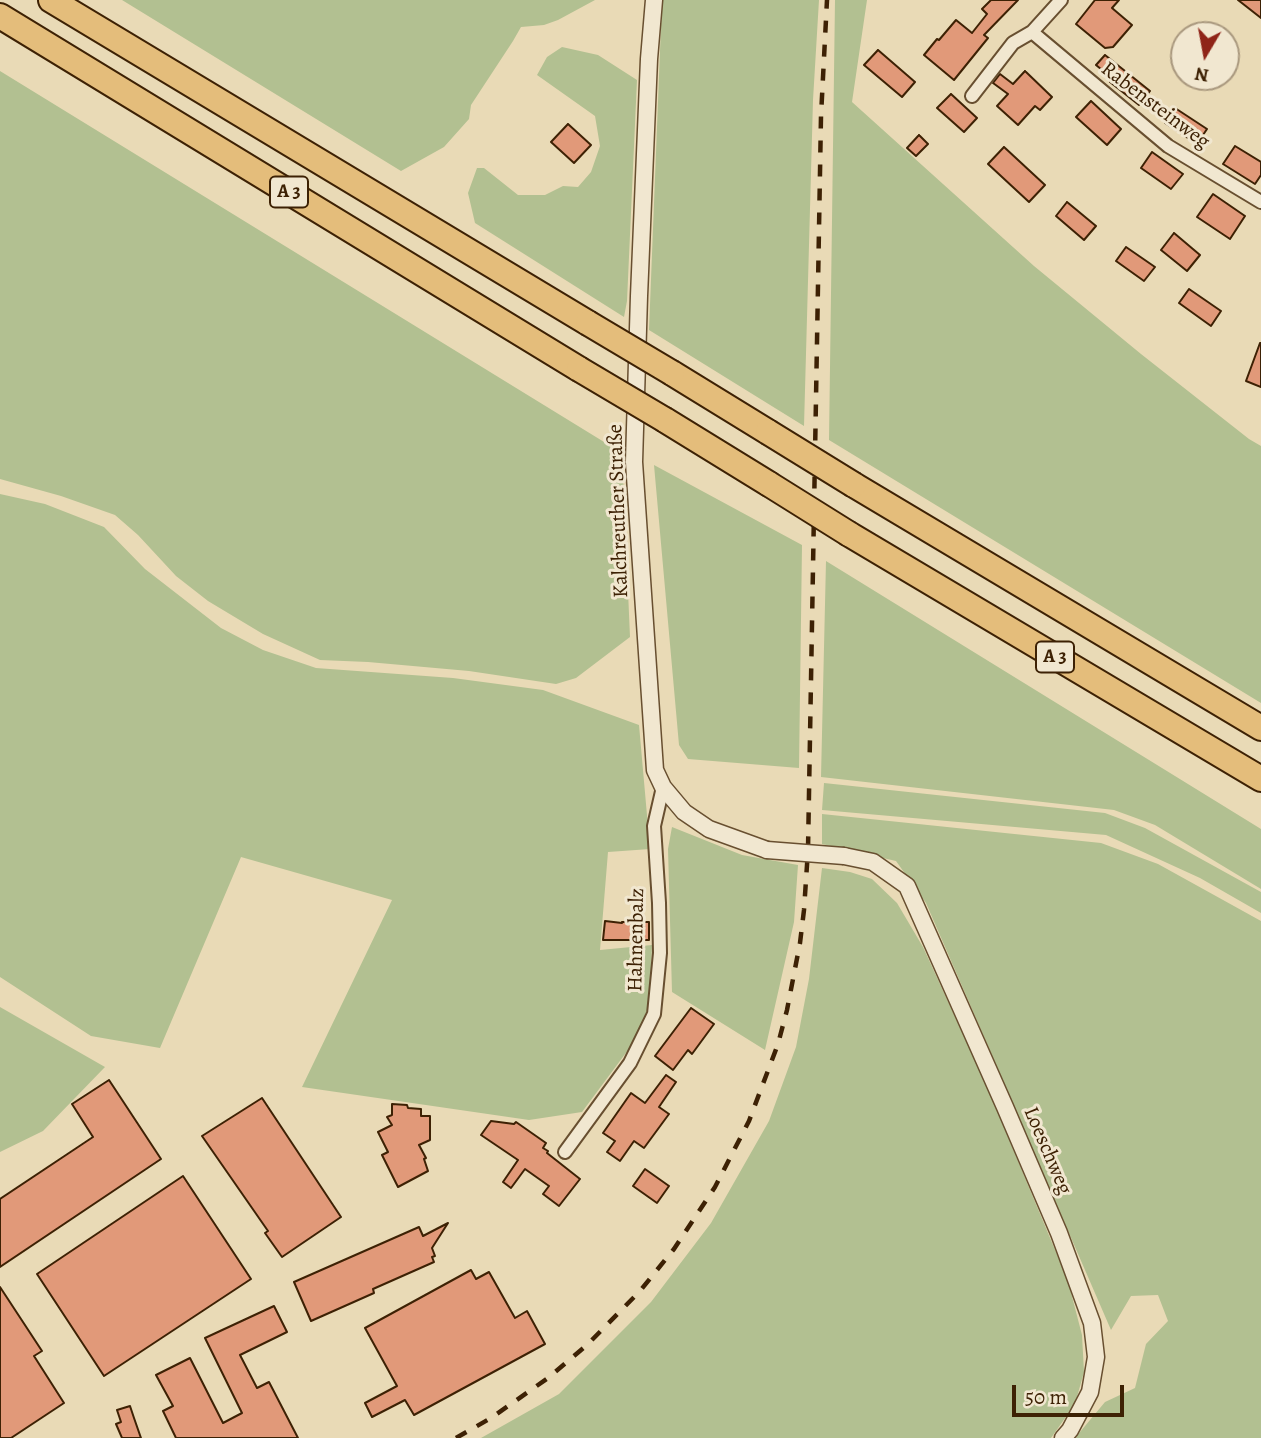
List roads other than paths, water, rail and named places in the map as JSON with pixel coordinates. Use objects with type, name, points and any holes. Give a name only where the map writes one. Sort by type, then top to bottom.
[{"type":"highway","name":"A 3","points":[[51,0],[853,485],[1261,728]]},
{"type":"highway","name":"A 3","points":[[0,16],[849,534],[1261,779]]},
{"type":"street","name":"Kalchreuther Straße","points":[[654,0],[639,282],[634,462],[655,770],[663,787],[684,812],[709,829],[767,850],[844,856],[873,862],[907,886]]},
{"type":"street","points":[[972,96],[1013,43],[1032,32],[1061,0]]},
{"type":"street","name":"Rabensteinweg","points":[[1032,32],[1168,146],[1261,202]]},
{"type":"street","name":"Hahnenbalz","points":[[565,1152],[630,1063],[654,1014],[660,953],[654,826],[663,787]]},
{"type":"street","name":"Loeschweg","points":[[907,886],[1059,1233],[1092,1323],[1096,1357],[1090,1392],[1063,1438]]},
{"type":"railway","points":[[456,1438],[491,1418],[548,1378],[588,1344],[640,1291],[674,1249],[715,1187],[749,1121],[778,1044],[787,1010],[800,943],[808,850],[821,116],[827,0]]}]
